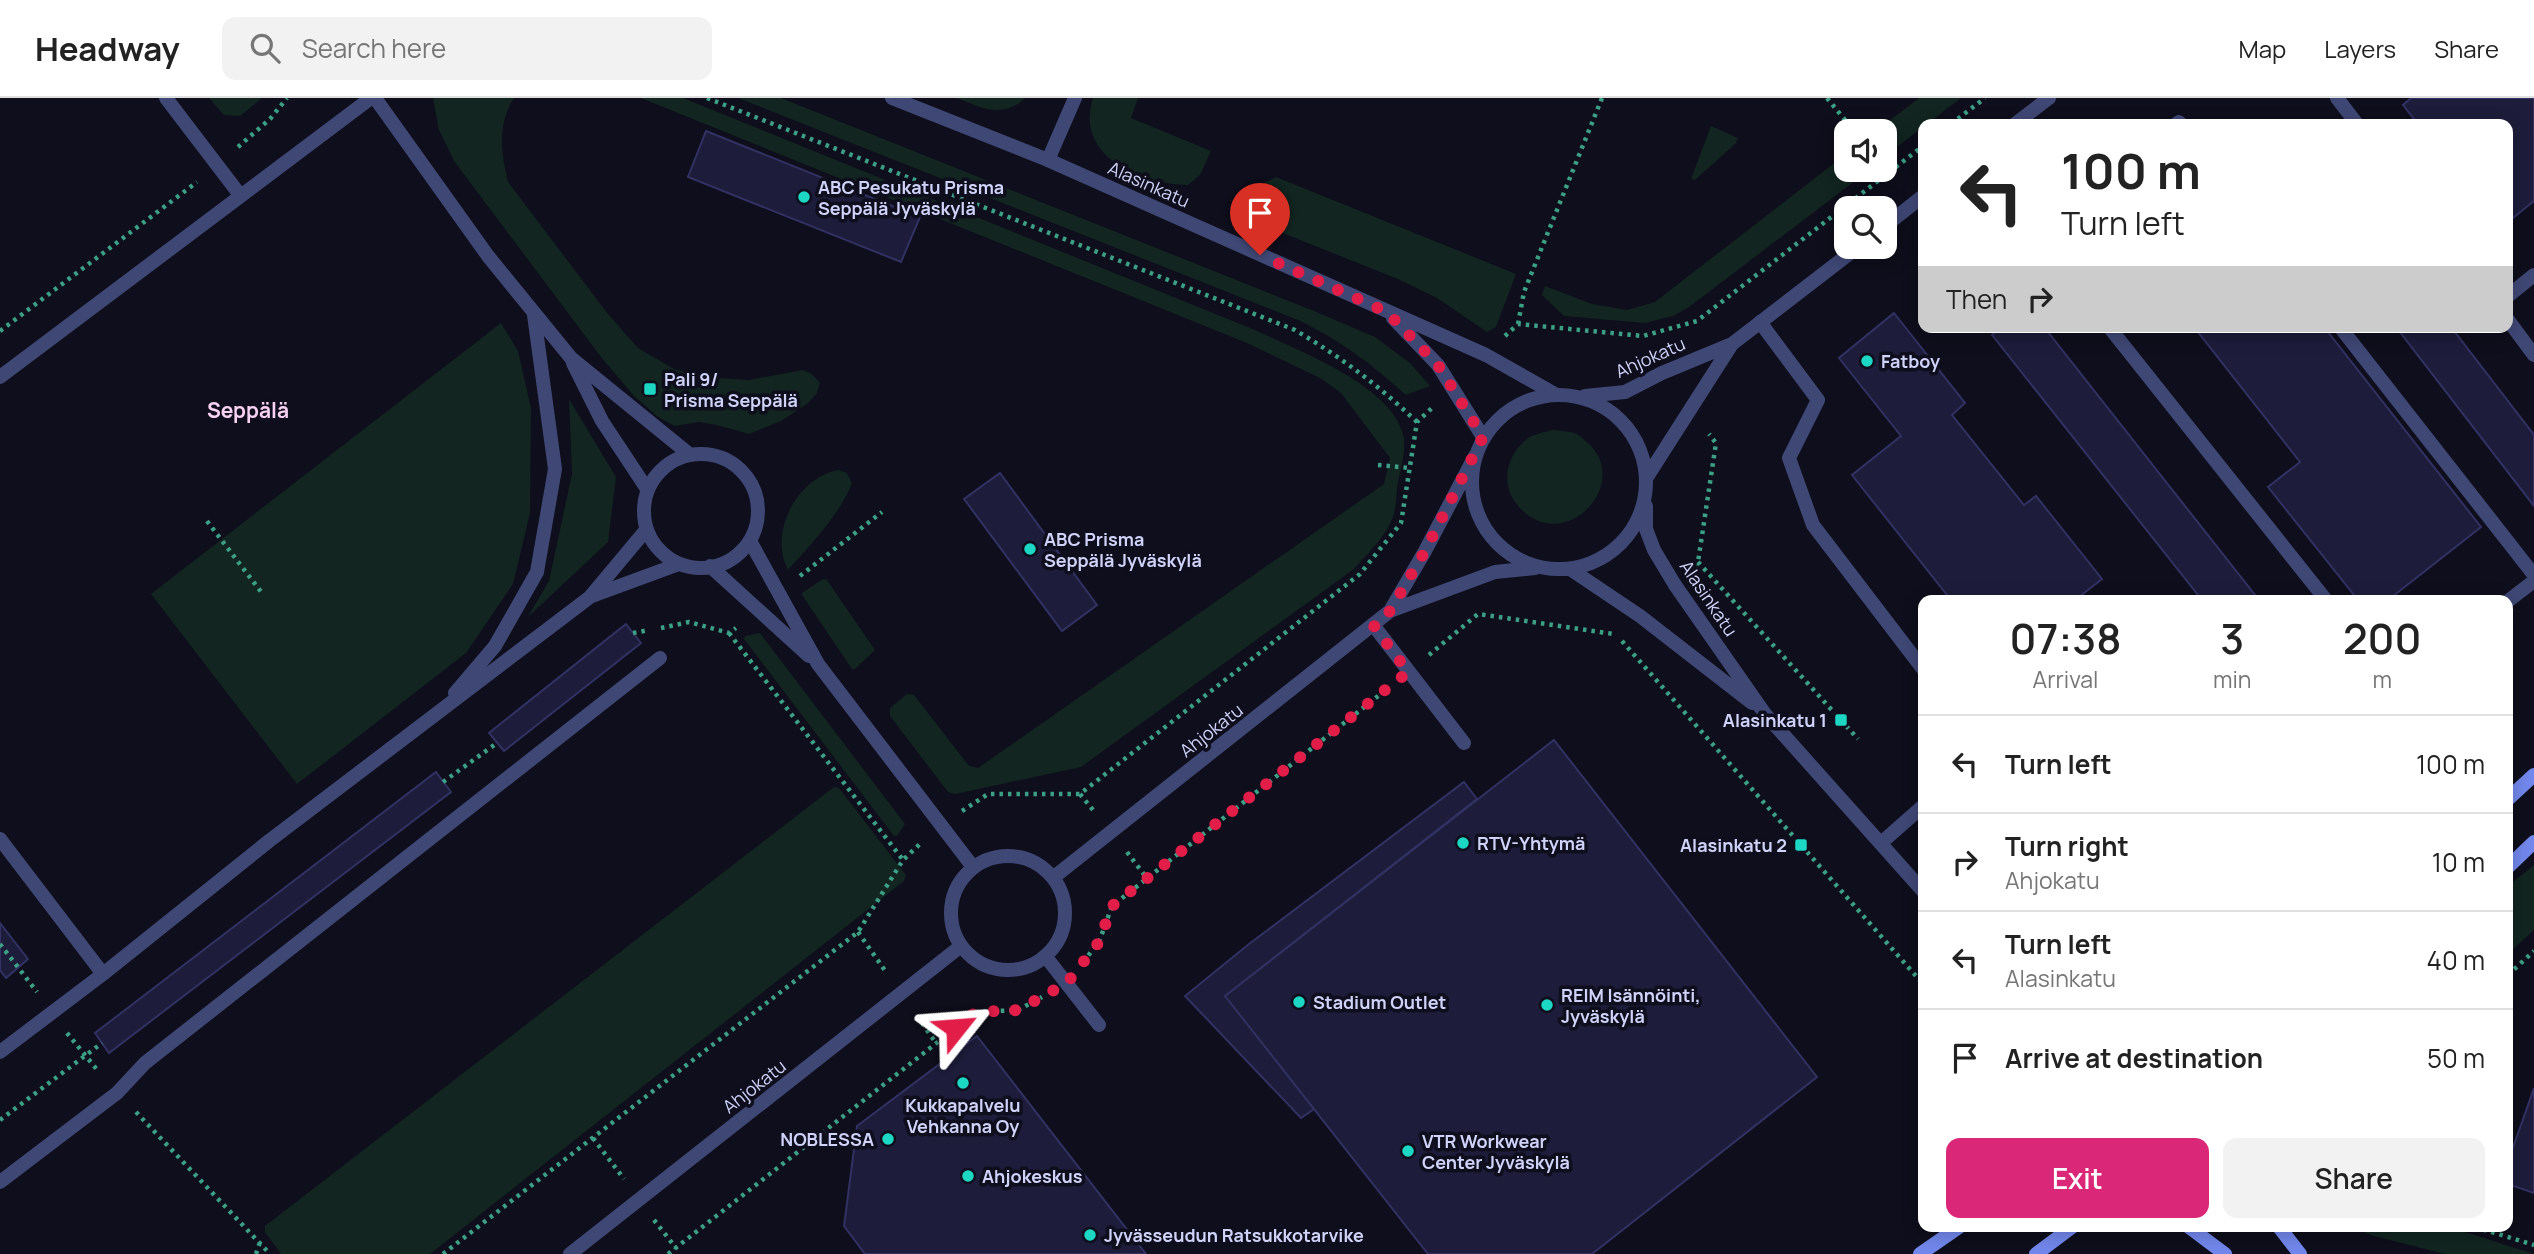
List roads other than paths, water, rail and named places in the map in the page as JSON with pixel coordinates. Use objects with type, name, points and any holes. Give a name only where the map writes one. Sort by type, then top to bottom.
[{"type":"main road","points":[[2513,794],[2534,775]]},
{"type":"main road","points":[[2513,862],[2534,842]]},
{"type":"main road","points":[[1920,1254],[1952,1232]]},
{"type":"main road","points":[[2036,1254],[2066,1232]]},
{"type":"main road","points":[[2196,1232],[2225,1254]]},
{"type":"main road","points":[[2283,1232],[2300,1254]]},
{"type":"street","points":[[166,98],[240,195]]},
{"type":"street","points":[[0,377],[373,98],[488,256],[571,358],[689,454]]},
{"type":"street","name":"Alasinkatu","points":[[892,98],[1048,159],[1486,355],[1556,394]]},
{"type":"street","points":[[1048,159],[1075,98]]},
{"type":"street","points":[[2022,119],[2049,98]]},
{"type":"street","points":[[2337,98],[2353,119]]},
{"type":"street","points":[[1897,217],[1918,200]]},
{"type":"street","name":"Ahjokatu","points":[[1581,397],[1625,392],[1662,373],[1732,344],[1842,259]]},
{"type":"street","points":[[2513,292],[2534,275]]},
{"type":"street","name":"Alasinkatu","points":[[1387,312],[1438,365],[1455,388],[1483,437]]},
{"type":"street","points":[[439,713],[495,646],[537,572],[555,469],[534,314]]},
{"type":"street","points":[[1760,322],[1818,400],[1789,458],[1813,526],[1918,662]]},
{"type":"street","points":[[2513,327],[2534,355]]},
{"type":"street","points":[[2114,333],[2322,595]]},
{"type":"street","points":[[2345,333],[2534,575]]},
{"type":"street","name":"Ahjokatu","points":[[1647,477],[1732,344]]},
{"type":"street","points":[[571,358],[602,421],[647,489]]},
{"type":"street","points":[[1556,394],[1581,397],[1614,413],[1627,426],[1637,442],[1647,477],[1646,494],[1640,516],[1628,536],[1612,552],[1592,563],[1570,569],[1542,568],[1513,555],[1489,535],[1479,517],[1473,497],[1471,476],[1475,456],[1483,437],[1496,420],[1514,406],[1534,398],[1556,394]]},
{"type":"street","points":[[689,454],[716,456],[738,467],[754,490],[758,509],[750,541],[734,559],[702,568],[679,564],[669,559],[652,542],[646,530],[643,511],[647,489],[665,465],[689,454]]},
{"type":"street","name":"Ahjokatu","points":[[1054,877],[1390,611],[1475,456]]},
{"type":"street","name":"Alasinkatu","points":[[1646,494],[1646,529],[1654,550],[1675,585],[1765,714],[1918,885]]},
{"type":"street","points":[[0,1052],[103,974],[259,849],[590,597],[646,530]]},
{"type":"street","points":[[750,541],[818,664],[973,867]]},
{"type":"street","points":[[590,597],[679,564]]},
{"type":"street","points":[[710,566],[818,664]]},
{"type":"street","name":"Ahjokatu","points":[[1390,611],[1495,572],[1542,568]]},
{"type":"street","name":"Alasinkatu","points":[[1570,569],[1671,639],[1765,714]]},
{"type":"street","points":[[2513,597],[2534,581]]},
{"type":"street","points":[[1374,626],[1464,743]]},
{"type":"street","points":[[0,1182],[117,1093],[145,1063],[660,658]]},
{"type":"street","points":[[1881,843],[1918,810]]},
{"type":"street","points":[[0,839],[103,974]]},
{"type":"street","points":[[997,856],[1022,857],[1054,877],[1066,905],[1061,937],[1046,957],[1017,970],[985,967],[961,946],[950,915],[955,888],[973,867],[997,856]]},
{"type":"street","name":"Ahjokatu","points":[[570,1254],[961,946]]},
{"type":"street","points":[[1046,957],[1099,1025]]},
{"type":"place","name":"ABC Pesukatu Prisma Seppälä Jyväskylä","points":[[804,197]]},
{"type":"place","name":"Fatboy","points":[[1867,361]]},
{"type":"place","name":"Pali 9/ Prisma Seppälä","points":[[650,389]]},
{"type":"place","name":"ABC Prisma Seppälä Jyväskylä","points":[[1030,549]]},
{"type":"place","name":"Alasinkatu 1","points":[[1841,720]]},
{"type":"place","name":"RTV-Yhtymä","points":[[1463,843]]},
{"type":"place","name":"Alasinkatu 2","points":[[1801,845]]},
{"type":"place","name":"Stadium Outlet","points":[[1299,1002]]},
{"type":"place","name":"REIM Isännöinti, Jyväskylä","points":[[1547,1005]]},
{"type":"place","name":"Kukkapalvelu Vehkanna Oy","points":[[963,1083]]},
{"type":"place","name":"NOBLESSA","points":[[888,1139]]},
{"type":"place","name":"VTR Workwear Center Jyväskylä","points":[[1408,1151]]},
{"type":"place","name":"Ahjokeskus","points":[[968,1176]]},
{"type":"place","name":"Jyvässeudun Ratsukkotarvike","points":[[1090,1235]]},
{"type":"district","name":"Seppälä","points":[[248,410]]}]
